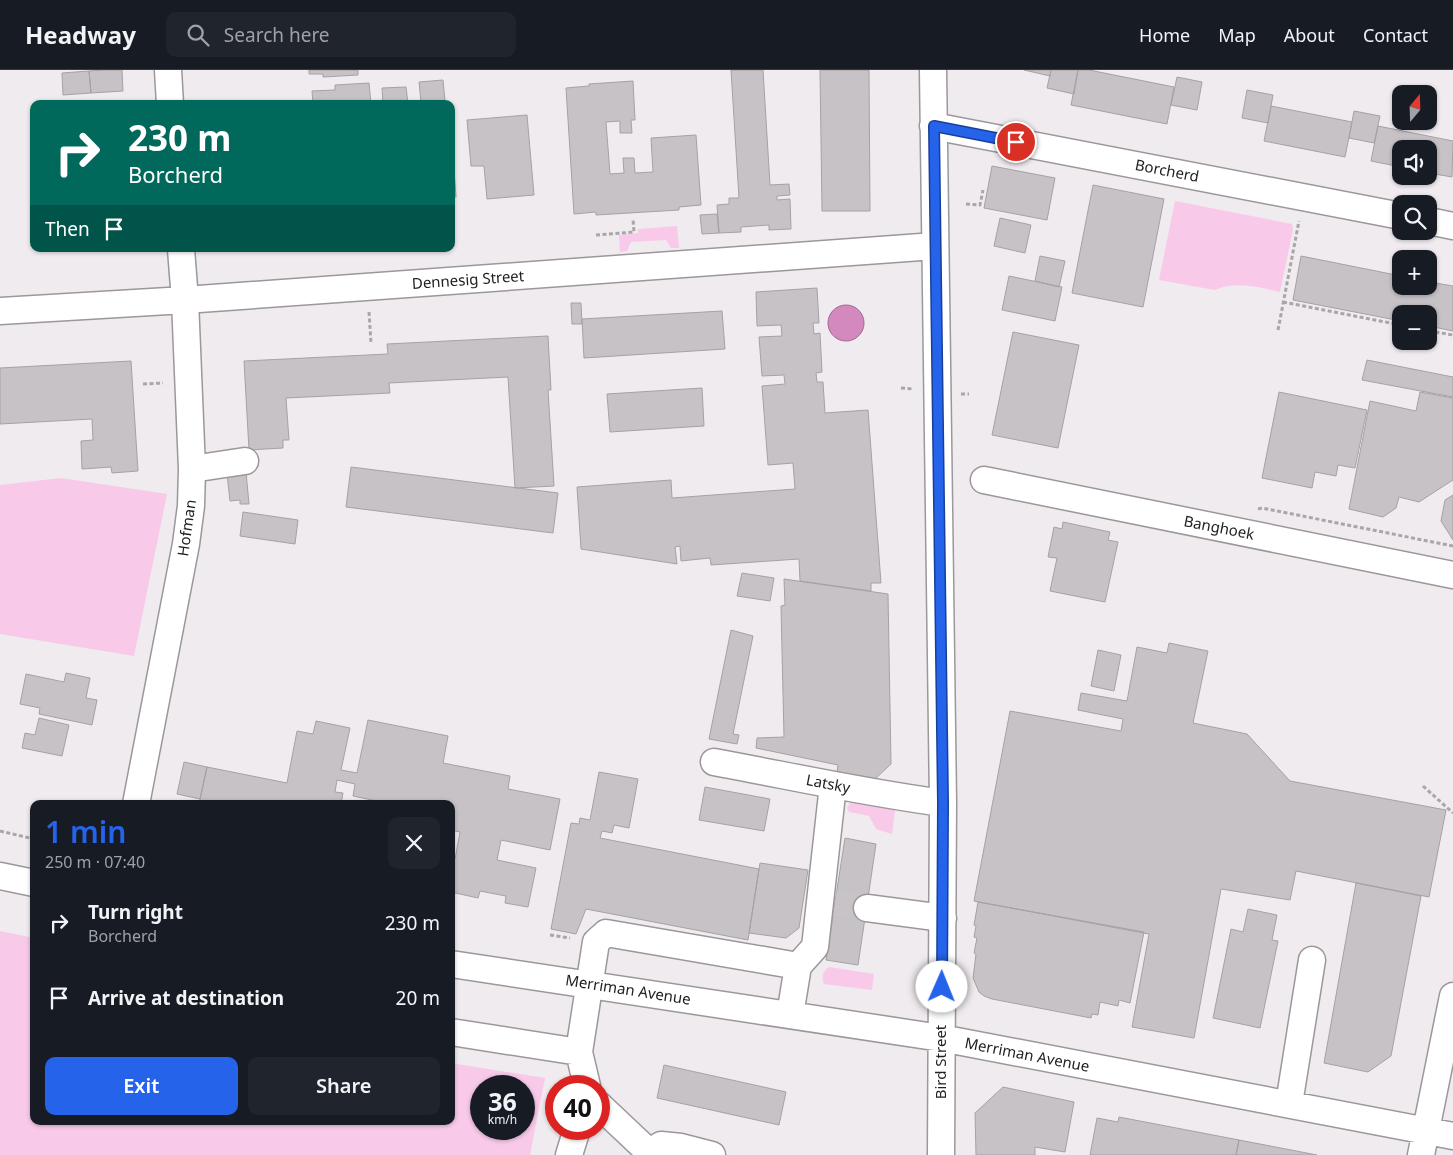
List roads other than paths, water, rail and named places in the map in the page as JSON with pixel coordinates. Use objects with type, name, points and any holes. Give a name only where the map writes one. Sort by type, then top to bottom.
[{"type":"street","points":[[168,70],[170,100]]},
{"type":"street","name":"Bird Street","points":[[932,70],[943,803],[941,1155]]},
{"type":"street","name":"Borcherd","points":[[934,126],[1392,214]]},
{"type":"street","points":[[1437,223],[1453,226]]},
{"type":"street","name":"Dennesig Street","points":[[0,311],[185,300],[935,246]]},
{"type":"street","name":"Hofman","points":[[137,800],[186,544],[191,506],[192,468],[181,252]]},
{"type":"street","points":[[192,468],[244,461]]},
{"type":"street","name":"Banghoek","points":[[984,480],[1453,575]]},
{"type":"street","name":"Latsky","points":[[714,762],[907,799],[943,803]]},
{"type":"street","points":[[790,1015],[798,966],[815,947],[828,902],[833,785]]},
{"type":"street","points":[[0,876],[30,881]]},
{"type":"street","points":[[867,908],[943,918]]},
{"type":"street","points":[[584,1075],[579,1052],[589,984],[596,942],[606,932],[798,966]]},
{"type":"street","points":[[1289,1104],[1312,960]]},
{"type":"street","name":"Merriman Avenue","points":[[455,965],[941,1038],[1289,1104],[1424,1143],[1453,1136]]},
{"type":"street","points":[[1424,1143],[1453,996]]},
{"type":"street","points":[[455,1033],[579,1052]]},
{"type":"street","points":[[610,1115],[651,1154],[661,1145],[682,1147],[705,1154]]},
{"type":"street","points":[[569,1155],[574,1140]]},
{"type":"tunnel","points":[[835,903],[867,908]]}]
